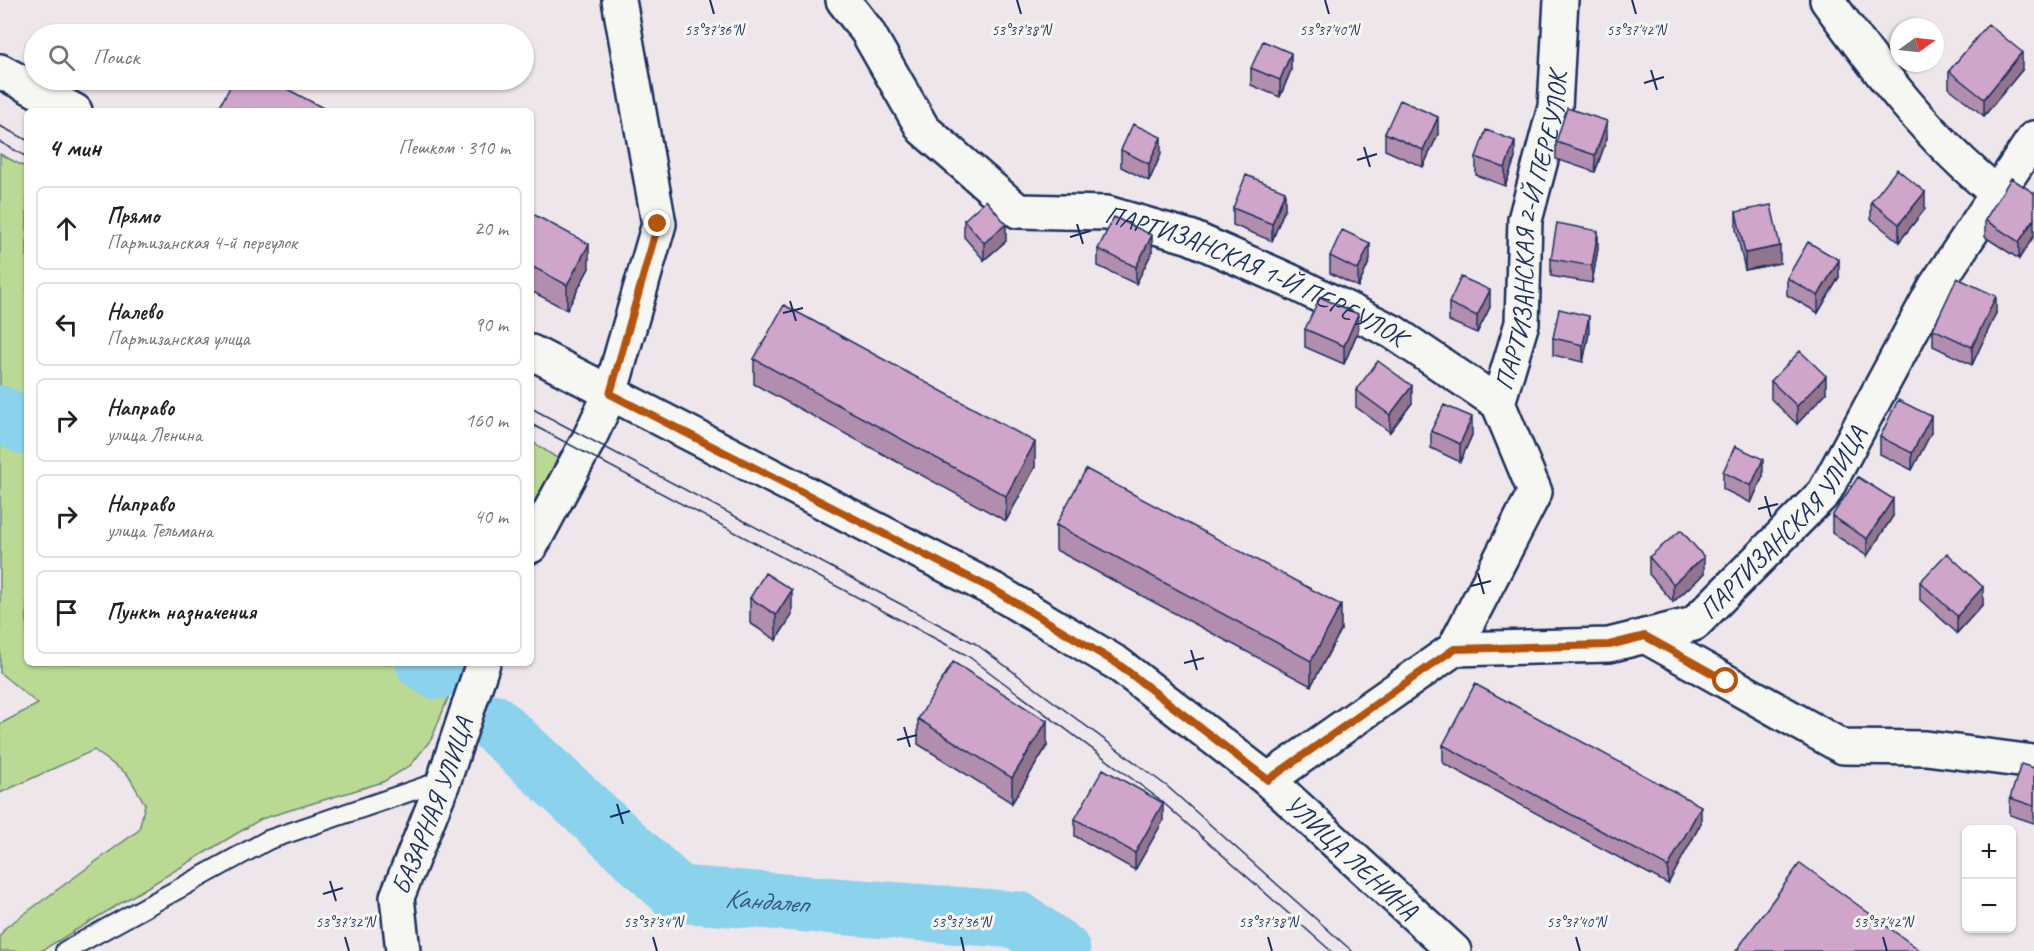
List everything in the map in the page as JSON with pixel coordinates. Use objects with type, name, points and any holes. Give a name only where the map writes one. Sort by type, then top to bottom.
[{"type":"street","points":[[534,540],[589,439],[610,394],[658,224],[619,0]]},
{"type":"street","name":"ПАРТИЗАНСКАЯ 1-Й ПЕРЕУЛОК","points":[[843,0],[867,31],[923,129],[1018,211],[1107,213],[1190,237],[1290,281],[1393,332],[1498,403]]},
{"type":"street","name":"ПАРТИЗАНСКАЯ 2-Й ПЕРЕУЛОК","points":[[1454,649],[1535,492],[1498,403],[1522,323],[1525,220],[1555,106],[1562,0]]},
{"type":"street","points":[[1827,0],[1882,75],[1976,176],[1997,193]]},
{"type":"street","points":[[0,71],[24,84]]},
{"type":"street","points":[[36,90],[69,108]]},
{"type":"street","name":"ПАРТИЗАНСКАЯ УЛИЦА","points":[[1454,649],[1609,645],[1694,624],[1824,493],[1935,287],[2034,138]]},
{"type":"street","name":"УЛИЦА ЛЕНИНА","points":[[534,354],[994,590],[1118,664],[1268,780],[1454,951]]},
{"type":"street","points":[[1645,636],[1843,747],[1926,748],[2034,762]]},
{"type":"street","points":[[1268,780],[1454,649]]},
{"type":"street","name":"БАЗАРНАЯ УЛИЦА","points":[[403,951],[397,897],[444,780],[482,666]]},
{"type":"lane","points":[[65,951],[268,840],[444,780]]},
{"type":"green space","points":[[0,154],[24,166],[24,666],[461,666],[432,738],[411,765],[383,782],[261,819],[41,951],[0,951],[0,936],[5,928],[139,830],[145,804],[128,775],[94,750],[0,793],[0,724],[38,704],[0,673]]},
{"type":"green space","points":[[534,443],[557,458],[556,471],[534,507]]},
{"type":"building","points":[[1988,24],[2022,52],[1984,99],[1949,71]]},
{"type":"building","points":[[1263,41],[1291,53],[1280,80],[1251,68]]},
{"type":"building","points":[[229,90],[289,90],[323,108],[219,108]]},
{"type":"building","points":[[1400,100],[1438,117],[1423,150],[1385,133]]},
{"type":"building","points":[[1567,108],[1607,121],[1595,155],[1556,142]]},
{"type":"building","points":[[1133,124],[1161,137],[1149,164],[1121,150]]},
{"type":"building","points":[[1486,130],[1515,141],[1505,168],[1476,157]]},
{"type":"building","points":[[1897,169],[1925,192],[1899,224],[1871,202]]},
{"type":"building","points":[[1246,175],[1285,191],[1272,224],[1233,208]]},
{"type":"building","points":[[2011,178],[2034,193],[2034,219],[2019,242],[1985,220]]},
{"type":"building","points":[[986,200],[1006,224],[984,243],[964,220]]},
{"type":"building","points":[[1771,205],[1780,246],[1745,253],[1736,212]]},
{"type":"building","points":[[534,215],[589,244],[567,285],[534,268]]},
{"type":"building","points":[[1114,217],[1152,235],[1136,267],[1098,249]]},
{"type":"building","points":[[1557,223],[1598,231],[1592,266],[1551,259]]},
{"type":"building","points":[[1342,230],[1370,243],[1358,270],[1330,256]]},
{"type":"building","points":[[1808,242],[1839,260],[1818,296],[1787,278]]},
{"type":"building","points":[[1461,277],[1490,290],[1477,316],[1449,303]]},
{"type":"building","points":[[1957,278],[1996,296],[1972,347],[1933,329]]},
{"type":"building","points":[[1320,297],[1358,314],[1344,346],[1305,329]]},
{"type":"building","points":[[784,305],[1035,442],[1006,496],[754,359]]},
{"type":"building","points":[[1559,309],[1589,316],[1583,345],[1553,338]]},
{"type":"building","points":[[1800,351],[1826,376],[1797,406],[1771,381]]},
{"type":"building","points":[[1378,361],[1412,386],[1390,415],[1356,390]]},
{"type":"building","points":[[1898,400],[1931,416],[1912,453],[1880,437]]},
{"type":"building","points":[[1444,405],[1472,417],[1460,444],[1431,431]]},
{"type":"building","points":[[1735,446],[1763,459],[1751,486],[1723,472]]},
{"type":"building","points":[[1086,469],[1341,605],[1311,661],[1056,525]]},
{"type":"building","points":[[1858,477],[1893,499],[1867,539],[1832,516]]},
{"type":"building","points":[[1681,530],[1704,557],[1673,584],[1649,557]]},
{"type":"building","points":[[1947,553],[1983,587],[1957,616],[1920,582]]},
{"type":"building","points":[[765,573],[792,590],[776,615],[750,598]]},
{"type":"building","points":[[953,662],[1047,721],[1012,778],[918,719]]},
{"type":"building","points":[[1475,684],[1701,806],[1668,867],[1443,745]]},
{"type":"building","points":[[2021,764],[2034,768],[2034,806],[2010,798]]},
{"type":"building","points":[[1103,769],[1163,803],[1135,853],[1075,819]]},
{"type":"building","points":[[1800,863],[1921,951],[1736,951]]},
{"type":"waterway","name":"Кандалеп","points":[[0,414],[24,426]]},
{"type":"waterway","name":"Кандалеп","points":[[429,666],[437,671]]},
{"type":"waterway","name":"Кандалеп","points":[[492,722],[678,894],[1018,920],[1062,951]]},
{"type":"tram line","points":[[0,126],[24,138]]},
{"type":"tram line","points":[[0,142],[24,155]]},
{"type":"tram line","points":[[534,410],[976,644],[1168,787],[1352,951]]},
{"type":"tram line","points":[[534,426],[968,656],[1159,799],[1331,951]]},
{"type":"route","points":[[658,224],[610,394],[994,590],[1118,664],[1268,780],[1454,649],[1609,645],[1645,636],[1726,681]]}]
